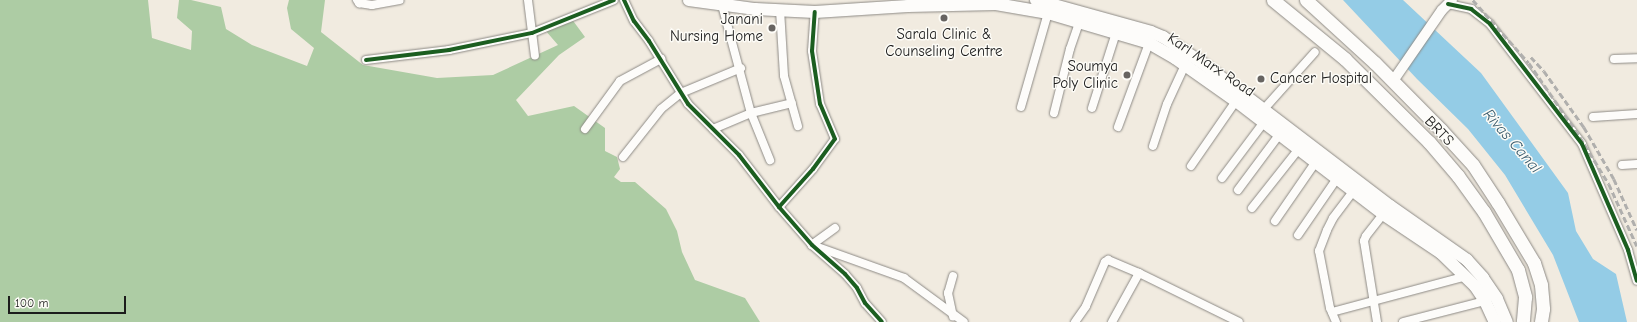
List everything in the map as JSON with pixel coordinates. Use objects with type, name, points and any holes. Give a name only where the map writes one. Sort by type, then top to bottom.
[{"type":"main road","name":"Karl Marx Road","points":[[689,0],[722,5],[815,12],[908,6],[996,4],[1048,13],[1149,43],[1185,65],[1236,101],[1336,180],[1441,253],[1466,276],[1485,301],[1495,322]]},
{"type":"main road","name":"Karl Marx Road","points":[[1036,0],[1085,13],[1163,37],[1201,62],[1390,206],[1467,260],[1483,278],[1497,299],[1507,322]]},
{"type":"main road","name":"BRTS","points":[[1274,0],[1345,59],[1429,142],[1458,176],[1484,212],[1518,270],[1525,297],[1523,322]]},
{"type":"main road","name":"BRTS","points":[[1306,0],[1393,81],[1473,165],[1528,252],[1538,274],[1542,296],[1541,322]]},
{"type":"street","points":[[357,0],[359,2],[372,5],[400,0]]},
{"type":"street","points":[[528,0],[535,56]]},
{"type":"street","points":[[366,60],[449,50],[532,33],[614,0]]},
{"type":"street","points":[[624,0],[634,21],[661,59],[680,93],[688,104],[739,155],[779,207],[812,245],[846,274],[857,288],[865,303],[882,322]]},
{"type":"street","points":[[1393,81],[1447,4],[1471,9],[1490,24],[1582,144],[1628,250],[1637,281]]},
{"type":"street","points":[[722,5],[751,112],[770,160]]},
{"type":"street","points":[[780,10],[784,76],[798,126]]},
{"type":"street","points":[[779,207],[813,169],[834,139],[820,104],[812,51],[815,12]]},
{"type":"street","points":[[1021,107],[1048,13]]},
{"type":"street","points":[[1054,113],[1070,49],[1079,23]]},
{"type":"street","points":[[1092,108],[1116,33]]},
{"type":"street","points":[[1118,127],[1149,43]]},
{"type":"street","points":[[1264,109],[1314,52]]},
{"type":"street","points":[[1614,59],[1637,58]]},
{"type":"street","points":[[585,129],[620,81],[661,59]]},
{"type":"street","points":[[1153,146],[1167,104],[1185,65]]},
{"type":"street","points":[[623,157],[661,109],[680,93],[740,68]]},
{"type":"street","points":[[1191,166],[1236,101]]},
{"type":"street","points":[[714,129],[751,112],[792,103]]},
{"type":"street","points":[[1593,117],[1637,114]]},
{"type":"street","points":[[1222,178],[1264,122]]},
{"type":"street","points":[[1238,190],[1279,135]]},
{"type":"street","points":[[1252,208],[1298,150]]},
{"type":"street","points":[[1275,221],[1315,163]]},
{"type":"street","points":[[1622,166],[1637,164]]},
{"type":"street","points":[[1298,235],[1336,180]]},
{"type":"street","points":[[1336,322],[1332,312],[1319,251],[1333,218],[1353,191]]},
{"type":"street","points":[[1377,322],[1372,301],[1364,241],[1366,236],[1383,214]]},
{"type":"street","points":[[812,245],[835,228]]},
{"type":"street","points":[[812,245],[904,278],[953,316],[964,322]]},
{"type":"street","points":[[1075,322],[1086,306],[1105,262],[1112,261],[1139,272],[1239,322]]},
{"type":"street","points":[[1112,322],[1139,272]]},
{"type":"street","points":[[953,276],[948,293],[953,316]]},
{"type":"street","points":[[1332,312],[1466,276]]},
{"type":"street","points":[[1403,322],[1485,301]]},
{"type":"green space","points":[[0,0],[148,0],[152,38],[191,50],[192,31],[177,18],[179,0],[191,0],[221,7],[226,29],[252,45],[307,66],[314,48],[291,29],[287,8],[289,0],[325,0],[321,32],[363,65],[437,78],[493,75],[558,45],[545,30],[571,18],[585,37],[559,55],[516,100],[528,116],[574,106],[605,128],[605,151],[617,157],[620,169],[614,177],[621,182],[635,182],[666,209],[677,231],[682,252],[695,280],[745,298],[760,322],[0,322]]},
{"type":"water","name":"Rivas Canal","points":[[1343,0],[1403,0],[1481,73],[1568,193],[1576,231],[1593,259],[1616,274],[1627,322],[1579,322],[1553,255],[1505,175],[1468,129],[1417,79]]},
{"type":"railway","points":[[1473,0],[1529,63],[1580,137],[1609,184],[1637,246]]},
{"type":"railway","points":[[1531,57],[1544,71],[1584,127],[1614,179],[1637,230]]},
{"type":"cycle path","points":[[366,60],[449,50],[532,33],[614,0]]},
{"type":"cycle path","points":[[624,0],[634,21],[649,41],[688,104],[739,155],[779,207],[812,245],[845,274],[857,288],[865,303],[882,322]]},
{"type":"cycle path","points":[[1448,4],[1471,9],[1490,24],[1582,144],[1628,250],[1637,281]]},
{"type":"cycle path","points":[[779,207],[813,169],[835,139],[820,104],[812,51],[815,12]]},
{"type":"place","name":"Sarala Clinic & Counseling Centre","points":[[944,18]]},
{"type":"place","name":"Janani Nursing Home","points":[[772,28]]},
{"type":"place","name":"Soumya Poly Clinic","points":[[1127,75]]},
{"type":"place","name":"Cancer Hospital","points":[[1261,79]]}]
